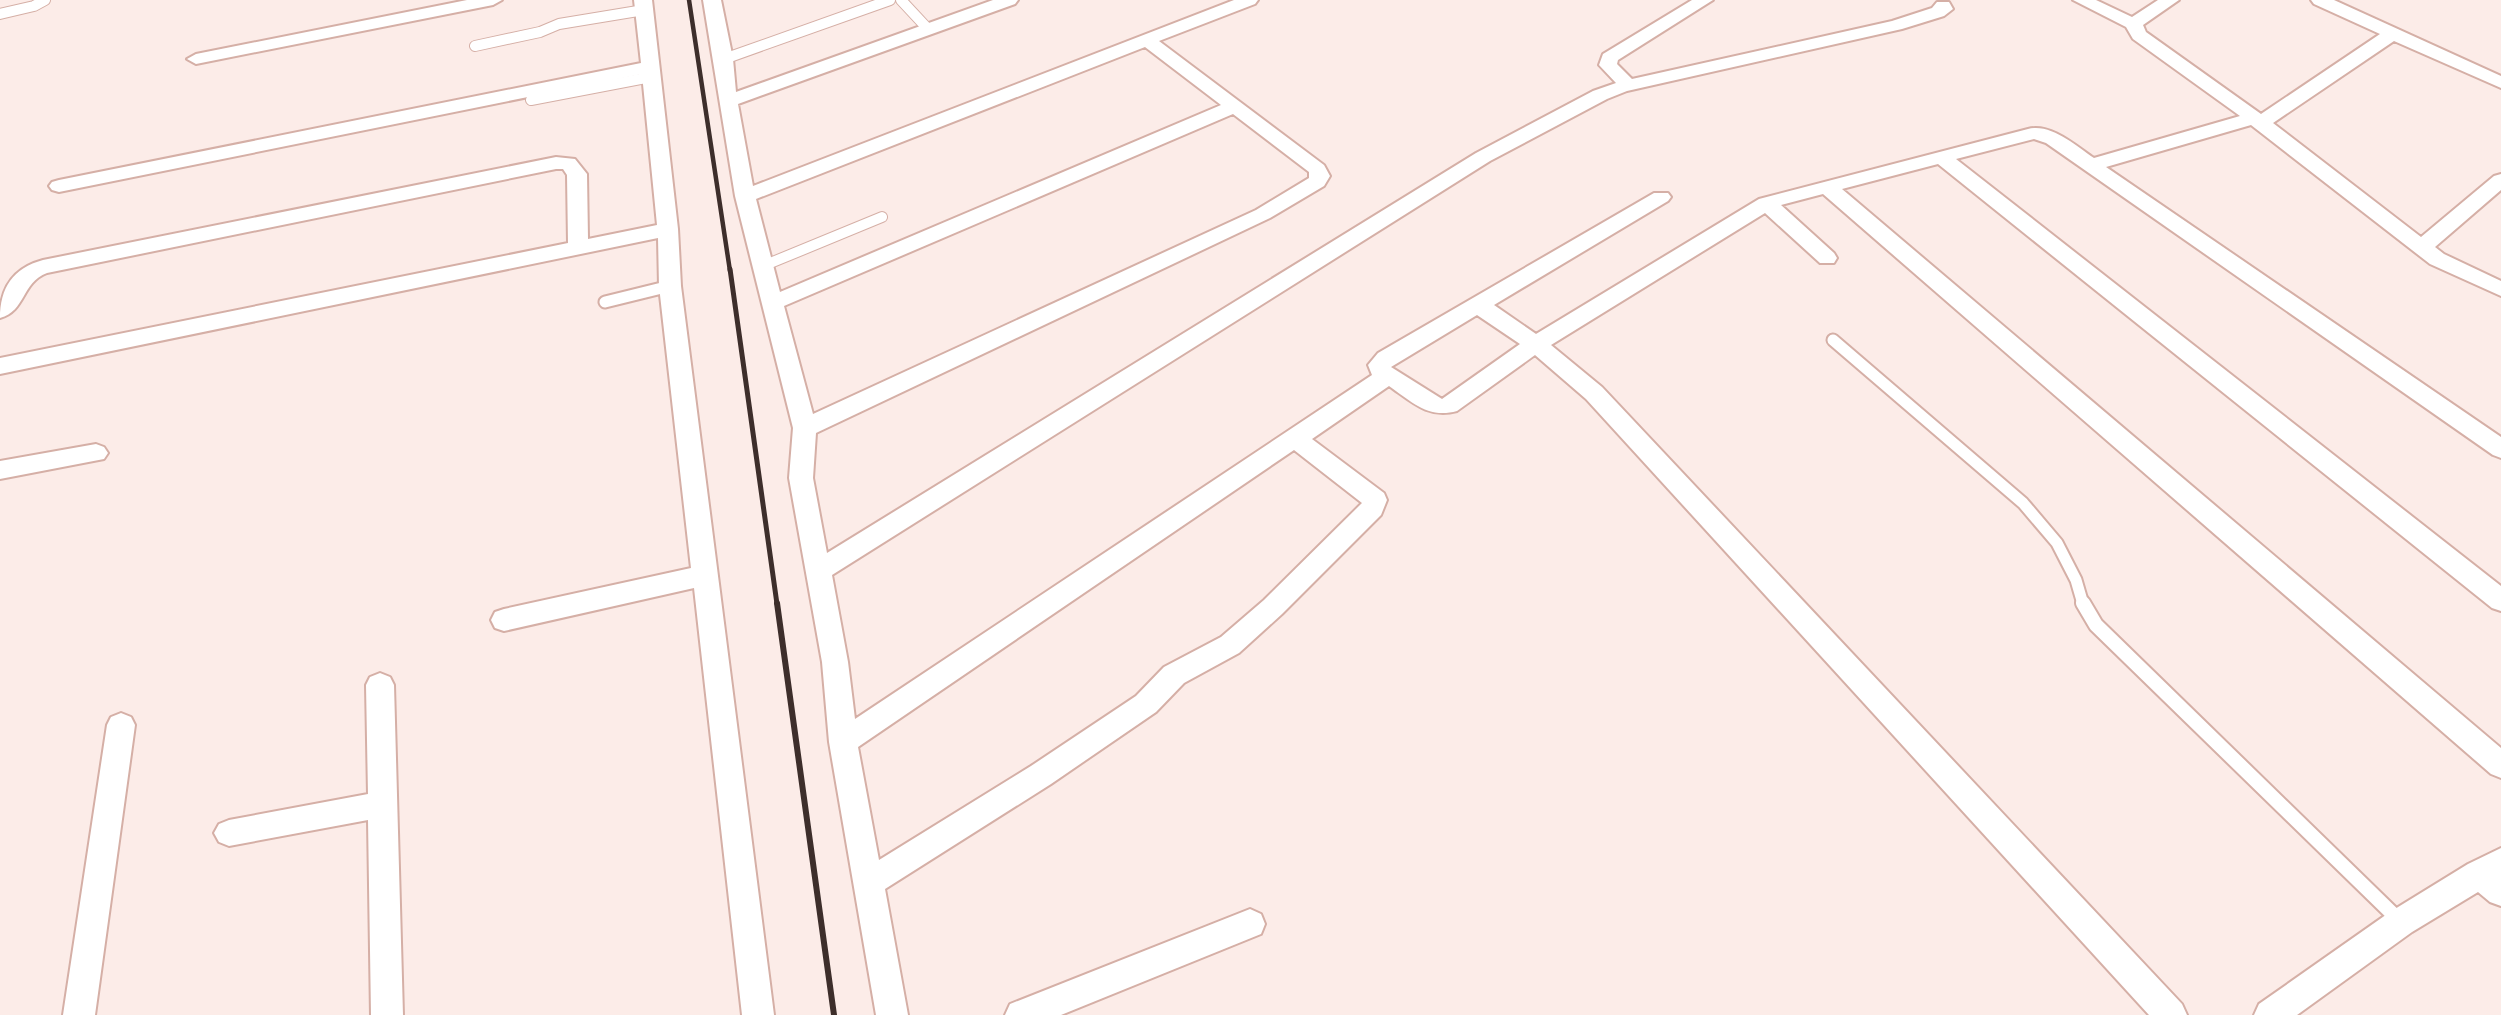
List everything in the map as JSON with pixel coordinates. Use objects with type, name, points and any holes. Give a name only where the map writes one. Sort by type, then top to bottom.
[{"type":"street","points":[[196,59],[494,0]]},
{"type":"street","points":[[712,0],[745,195],[805,428],[801,478],[835,662],[843,741],[870,882],[891,1015]]},
{"type":"street","points":[[728,101],[1009,0]]},
{"type":"street","points":[[745,195],[1249,0]]},
{"type":"street","points":[[1629,86],[1608,65],[1609,58],[1704,0]]},
{"type":"street","points":[[2082,0],[2133,24],[2139,34],[2450,267],[2501,289]]},
{"type":"street","points":[[2133,24],[2170,0]]},
{"type":"street","points":[[2320,0],[2501,83]]},
{"type":"street","points":[[818,571],[1388,219],[1483,157],[1600,95],[1896,25],[1938,12],[1942,2]]},
{"type":"street","points":[[644,5],[668,229],[670,286],[758,1015]]},
{"type":"street","points":[[2091,165],[2258,121],[2394,33]]},
{"type":"street","points":[[805,428],[1263,214],[1317,182],[1320,176],[1317,169],[1147,40]]},
{"type":"street","points":[[59,186],[651,72]]},
{"type":"street","points":[[773,303],[1236,106]]},
{"type":"street","points":[[1661,197],[1385,359],[1379,365],[1386,377],[1442,407],[1536,344],[1766,203],[2035,134],[2053,139],[2497,442]]},
{"type":"street","points":[[1941,157],[2501,601]]},
{"type":"street","points":[[0,311],[13,295],[20,279],[43,267],[556,163],[568,163],[577,174],[578,247]]},
{"type":"street","points":[[1829,188],[2501,765]]},
{"type":"street","points":[[2423,246],[2497,189]]},
{"type":"street","points":[[1766,203],[1828,258]]},
{"type":"street","points":[[0,366],[668,229]]},
{"type":"street","points":[[1478,305],[1536,344],[1594,393],[2171,1015]]},
{"type":"street","points":[[843,741],[1386,377]]},
{"type":"street","points":[[870,882],[1041,775],[1146,704],[1174,675],[1230,645],[1273,607],[1372,508],[1375,500],[1370,495],[1296,439]]},
{"type":"street","points":[[0,470],[96,453]]},
{"type":"street","points":[[504,620],[705,575]]},
{"type":"street","points":[[380,685],[387,1015]]},
{"type":"street","points":[[79,1015],[121,725]]},
{"type":"street","points":[[229,833],[383,804]]},
{"type":"street","points":[[2270,1015],[2401,922],[2494,876]]},
{"type":"street","points":[[1021,1015],[1250,924]]},
{"type":"lane","points":[[0,14],[34,6],[45,0]]},
{"type":"lane","points":[[724,59],[890,0]]},
{"type":"lane","points":[[901,0],[929,29]]},
{"type":"lane","points":[[475,46],[644,5]]},
{"type":"lane","points":[[531,100],[651,72]]},
{"type":"lane","points":[[763,266],[882,217]]},
{"type":"lane","points":[[605,302],[670,286]]},
{"type":"lane","points":[[1833,340],[2024,503],[2057,543],[2076,580],[2083,604],[2096,625],[2401,922]]},
{"type":"railway","points":[[689,0],[730,271]]},
{"type":"railway","points":[[730,269],[777,604]]},
{"type":"railway","points":[[777,603],[834,1015]]}]
